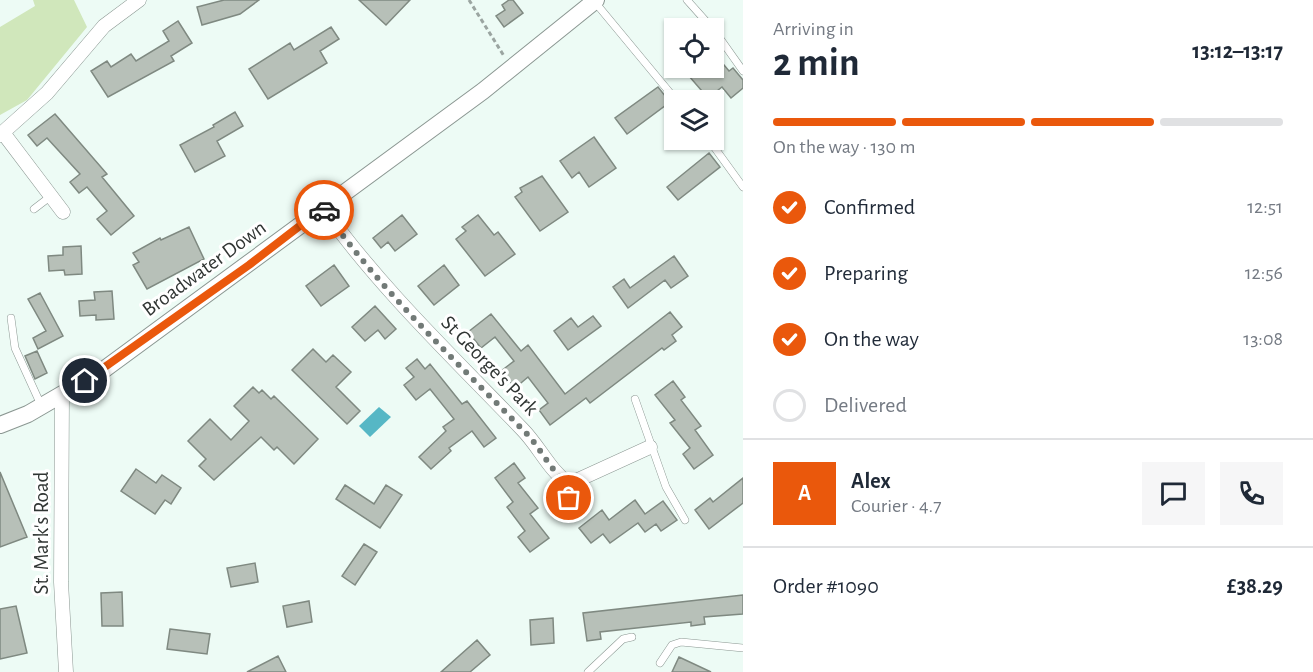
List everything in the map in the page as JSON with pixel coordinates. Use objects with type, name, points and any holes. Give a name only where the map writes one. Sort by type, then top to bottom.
[{"type":"street","points":[[63,212],[2,134],[47,93],[104,26],[139,0]]},
{"type":"street","name":"Broadwater Down","points":[[0,425],[102,371],[249,265],[511,68],[595,1]]},
{"type":"street","name":"St George's Park","points":[[323,208],[393,295],[530,437],[559,477],[569,484]]},
{"type":"street","name":"St. Mark's Road","points":[[62,394],[61,582],[66,672]]},
{"type":"street","points":[[569,484],[650,447]]},
{"type":"lane","points":[[687,0],[703,18]]},
{"type":"lane","points":[[595,1],[668,90]]},
{"type":"lane","points":[[724,44],[743,71]]},
{"type":"lane","points":[[716,150],[743,187]]},
{"type":"lane","points":[[34,209],[51,196]]},
{"type":"lane","points":[[11,318],[15,348],[41,405]]},
{"type":"lane","points":[[635,399],[650,447],[666,487],[685,520]]},
{"type":"lane","points":[[568,512],[569,484]]},
{"type":"lane","points":[[588,672],[623,639],[632,637]]},
{"type":"lane","points":[[660,663],[672,645],[681,642],[743,648]]},
{"type":"path","points":[[469,0],[511,68]]},
{"type":"green space","points":[[33,0],[74,0],[87,27],[27,100],[0,115],[0,27],[35,6]]},
{"type":"water","points":[[379,407],[391,417],[370,437],[359,426]]},
{"type":"building","points":[[224,0],[259,0],[240,14],[202,25],[197,7]]},
{"type":"building","points":[[359,0],[410,0],[386,25]]},
{"type":"building","points":[[513,0],[523,13],[504,27],[496,16],[505,10],[502,5]]},
{"type":"building","points":[[178,21],[192,43],[171,56],[174,61],[108,97],[91,71],[107,61],[111,67],[131,54],[136,61],[169,41],[163,31]]},
{"type":"building","points":[[331,27],[339,39],[320,51],[327,63],[268,99],[249,69],[290,43],[294,50]]},
{"type":"building","points":[[724,65],[729,71],[733,68],[743,80],[743,88],[731,98],[722,87],[718,90],[701,90],[691,78],[724,78]]},
{"type":"building","points":[[658,87],[664,94],[664,106],[627,134],[615,118]]},
{"type":"building","points":[[235,112],[243,126],[217,141],[225,156],[195,172],[180,145],[214,127],[213,125]]},
{"type":"building","points":[[55,114],[107,174],[102,177],[134,216],[111,235],[97,219],[107,211],[87,187],[79,193],[70,182],[80,174],[47,138],[37,146],[28,135]]},
{"type":"building","points":[[594,137],[616,168],[589,187],[579,172],[572,178],[560,161]]},
{"type":"building","points":[[709,153],[720,167],[678,200],[667,187]]},
{"type":"building","points":[[542,176],[568,212],[540,231],[515,197],[522,192],[520,188]]},
{"type":"building","points":[[402,215],[417,234],[395,251],[388,242],[381,248],[373,238]]},
{"type":"building","points":[[478,215],[494,235],[498,232],[515,254],[485,276],[456,239],[466,231],[462,227]]},
{"type":"building","points":[[189,227],[204,259],[147,289],[133,265],[139,262],[133,253],[160,238],[161,240]]},
{"type":"building","points":[[81,246],[82,274],[65,275],[64,270],[49,271],[48,256],[63,255],[63,247]]},
{"type":"building","points":[[674,256],[688,276],[671,288],[665,280],[628,308],[613,287],[624,279],[630,288]]},
{"type":"building","points":[[334,265],[349,286],[321,306],[306,286]]},
{"type":"building","points":[[444,265],[459,285],[434,305],[418,286]]},
{"type":"building","points":[[112,291],[114,319],[96,320],[96,315],[80,316],[79,301],[95,300],[94,292]]},
{"type":"building","points":[[40,293],[63,336],[38,349],[33,338],[46,331],[28,299]]},
{"type":"building","points":[[375,306],[396,329],[385,339],[378,330],[365,341],[352,327]]},
{"type":"building","points":[[670,312],[682,327],[672,335],[676,341],[664,350],[662,348],[590,403],[586,398],[550,425],[539,410],[548,403],[528,377],[515,388],[501,371],[514,361],[495,337],[481,348],[468,332],[491,314],[521,351],[528,345],[565,394]]},
{"type":"building","points":[[593,316],[601,326],[568,350],[554,331],[571,318],[578,327]]},
{"type":"building","points":[[313,349],[326,362],[333,355],[351,372],[336,387],[360,411],[347,424],[292,370]]},
{"type":"building","points":[[37,351],[47,373],[35,379],[25,356]]},
{"type":"building","points":[[417,359],[425,369],[430,364],[462,404],[467,401],[496,438],[484,447],[472,431],[449,448],[451,451],[431,469],[419,457],[446,431],[443,427],[454,419],[430,389],[416,400],[404,385],[414,377],[406,368]]},
{"type":"building","points":[[673,381],[685,397],[681,400],[701,426],[695,430],[713,455],[694,469],[683,454],[690,448],[670,423],[675,420],[655,395]]},
{"type":"building","points":[[253,387],[259,393],[262,390],[271,399],[274,396],[318,439],[294,464],[277,447],[274,450],[261,437],[214,480],[199,466],[206,459],[188,441],[210,419],[231,440],[249,421],[234,406]]},
{"type":"building","points":[[514,463],[525,478],[518,483],[538,508],[530,514],[549,538],[530,552],[518,537],[525,531],[507,507],[513,502],[495,478]]},
{"type":"building","points":[[136,469],[156,483],[162,475],[181,488],[171,504],[165,500],[155,514],[121,491]]},
{"type":"building","points":[[0,472],[27,537],[0,547]]},
{"type":"building","points":[[743,478],[743,503],[709,529],[695,510],[710,498],[713,502]]},
{"type":"building","points":[[345,485],[374,504],[386,485],[402,495],[380,528],[336,499]]},
{"type":"building","points":[[635,500],[645,514],[663,501],[677,520],[661,531],[656,524],[645,532],[638,523],[610,543],[603,534],[591,543],[579,528],[602,510],[609,520]]},
{"type":"building","points":[[364,544],[377,552],[355,585],[342,576]]},
{"type":"building","points":[[255,563],[258,582],[231,587],[227,568]]},
{"type":"building","points":[[122,592],[123,626],[102,626],[101,593]]},
{"type":"building","points":[[743,595],[743,614],[704,617],[705,624],[691,626],[691,622],[600,632],[601,639],[587,641],[583,613]]},
{"type":"building","points":[[309,601],[312,622],[287,627],[283,606]]},
{"type":"building","points":[[16,606],[27,653],[0,659],[0,609]]},
{"type":"building","points":[[553,618],[554,643],[531,645],[530,620]]},
{"type":"building","points":[[170,629],[210,634],[207,654],[167,649]]},
{"type":"building","points":[[477,640],[490,655],[470,672],[441,672]]},
{"type":"building","points":[[278,656],[286,672],[247,672]]},
{"type":"building","points":[[679,657],[711,672],[672,672]]},
{"type":"way so far","points":[[324,210],[393,295],[530,437],[559,477],[569,484],[569,498]]},
{"type":"route","points":[[85,381],[249,265],[323,208],[324,210]]}]
